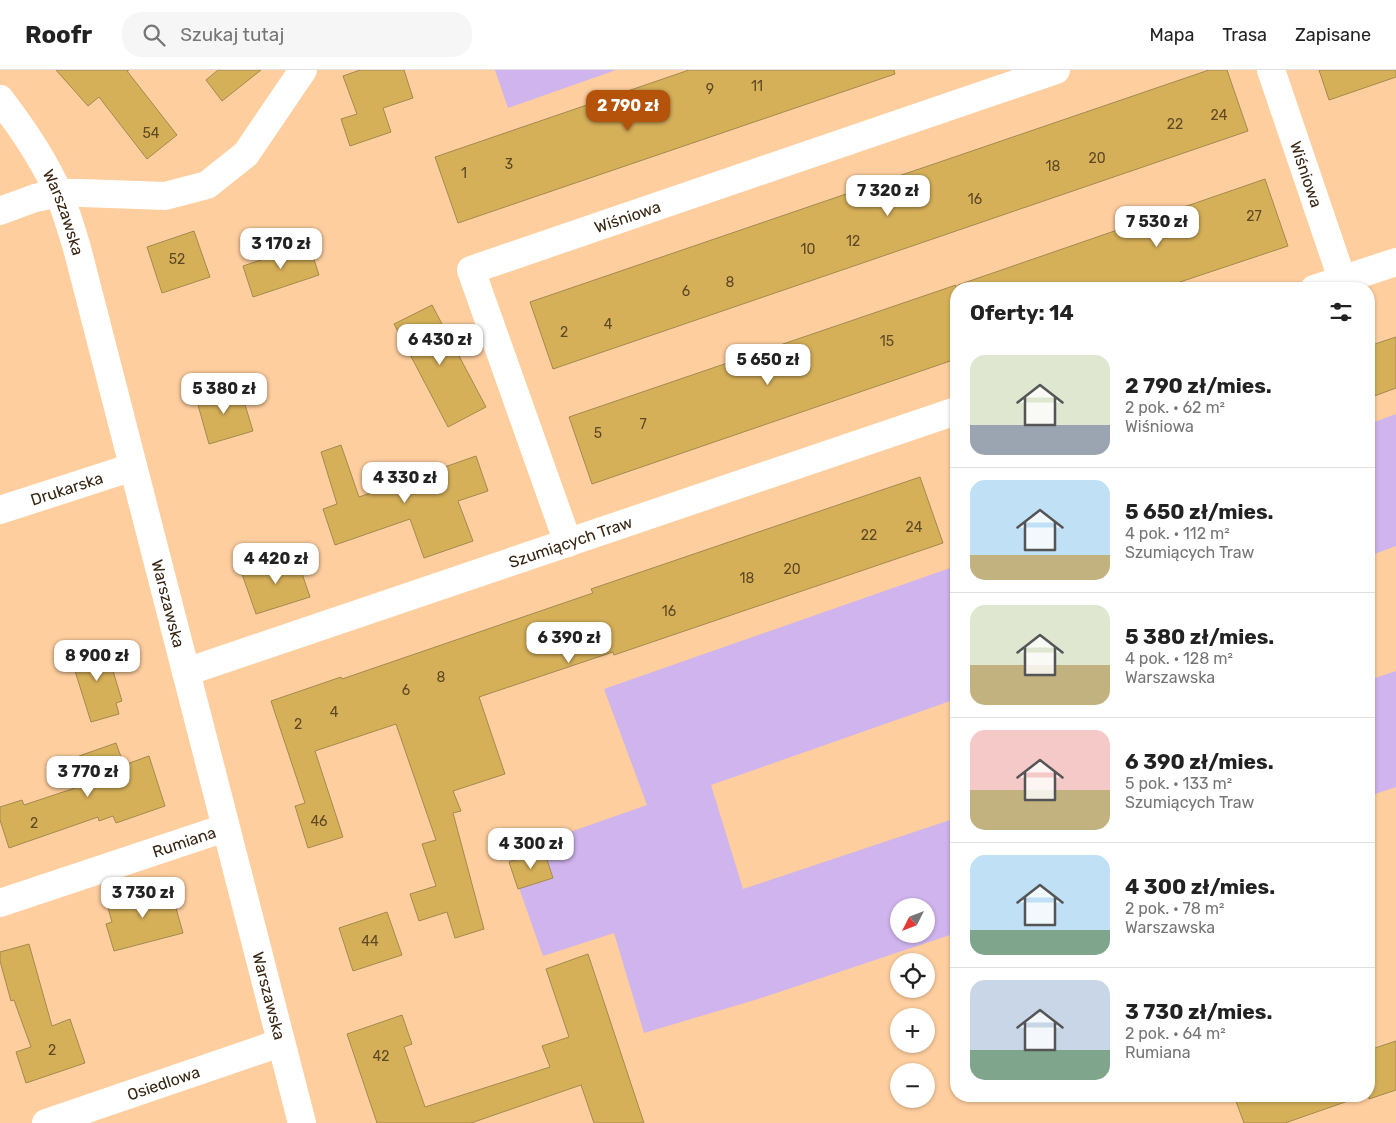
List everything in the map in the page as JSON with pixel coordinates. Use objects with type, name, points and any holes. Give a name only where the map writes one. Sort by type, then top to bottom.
[{"type":"street","points":[[0,211],[35,198],[59,194],[165,196],[207,185],[246,154],[303,70]]},
{"type":"street","name":"Wiśniowa","points":[[568,543],[472,270],[1056,70]]},
{"type":"street","name":"Wiśniowa","points":[[1271,70],[1342,279]]},
{"type":"street","name":"Warszawska","points":[[0,99],[28,137],[42,160],[59,194],[77,248],[302,1123]]},
{"type":"street","points":[[1334,282],[1396,262]]},
{"type":"street","name":"Szumiących Traw","points":[[186,672],[950,413]]},
{"type":"street","name":"Drukarska","points":[[0,510],[133,467]]},
{"type":"street","name":"Rumiana","points":[[0,903],[225,828]]},
{"type":"street","name":"Osiedlowa","points":[[46,1123],[280,1043]]},
{"type":"shaded area","points":[[495,70],[616,70],[508,108]]},
{"type":"shaded area","points":[[1396,414],[1396,546],[1375,554],[1375,422]]},
{"type":"shaded area","points":[[950,568],[950,701],[711,785],[743,889],[950,820],[950,935],[935,940],[935,898],[890,898],[890,943],[926,943],[896,953],[890,953],[890,955],[758,999],[644,1033],[614,933],[543,956],[507,854],[647,805],[604,689]]},
{"type":"shaded area","points":[[1396,671],[1396,787],[1375,794],[1375,678]]},
{"type":"building","points":[[56,70],[129,70],[127,71],[177,135],[147,159],[99,97],[88,106]]},
{"type":"building","points":[[218,70],[261,70],[222,101],[206,80]]},
{"type":"building","points":[[360,70],[404,70],[413,98],[383,108],[391,132],[350,146],[341,119],[357,114],[343,76]]},
{"type":"building","points":[[689,70],[894,70],[895,74],[458,223],[435,157]]},
{"type":"building","points":[[1209,70],[1227,70],[1248,131],[553,369],[530,302]]},
{"type":"building","points":[[1319,70],[1396,70],[1396,77],[1329,100]]},
{"type":"building","points":[[1265,179],[1288,246],[1180,282],[967,282]]},
{"type":"building","points":[[194,231],[210,277],[162,293],[147,247]]},
{"type":"building","points":[[309,244],[319,275],[253,297],[243,266]]},
{"type":"building","points":[[950,287],[950,361],[592,484],[569,417]]},
{"type":"building","points":[[432,305],[486,407],[448,427],[394,324]]},
{"type":"building","points":[[1396,337],[1396,388],[1375,396],[1375,344]]},
{"type":"building","points":[[239,385],[253,431],[209,444],[196,398]]},
{"type":"building","points":[[341,445],[359,497],[476,456],[488,491],[458,501],[473,541],[424,558],[410,519],[335,545],[323,509],[337,504],[321,452]]},
{"type":"building","points":[[920,477],[943,543],[614,655],[613,652],[479,697],[505,774],[453,791],[461,811],[453,813],[484,929],[455,938],[447,912],[419,921],[410,894],[436,886],[422,844],[436,840],[396,724],[315,751],[343,837],[308,848],[295,806],[305,803],[271,701],[341,677],[342,679],[593,593],[591,589]]},
{"type":"building","points":[[296,556],[310,597],[256,614],[242,574]]},
{"type":"building","points":[[105,644],[122,701],[116,703],[119,714],[91,722],[70,655]]},
{"type":"building","points":[[116,743],[124,765],[149,756],[165,806],[116,823],[113,816],[99,821],[98,817],[9,848],[0,820],[0,807],[22,800],[24,805],[87,784],[85,778],[87,777],[79,756]]},
{"type":"building","points":[[544,851],[553,878],[518,889],[509,862]]},
{"type":"building","points":[[170,887],[183,933],[114,951],[106,924],[112,922],[107,904]]},
{"type":"building","points":[[387,912],[402,955],[353,971],[339,928]]},
{"type":"building","points":[[29,944],[52,1026],[70,1019],[85,1063],[26,1083],[16,1052],[31,1047],[14,1000],[11,1001],[0,961],[0,952]]},
{"type":"building","points":[[588,954],[644,1123],[594,1123],[581,1085],[471,1123],[377,1123],[347,1034],[402,1015],[412,1044],[404,1047],[425,1107],[550,1067],[542,1046],[569,1037],[546,969]]},
{"type":"building","points":[[1396,1041],[1396,1090],[1375,1097],[1375,1048]]},
{"type":"building","points":[[1236,1102],[1345,1102],[1285,1123],[1244,1123]]}]
